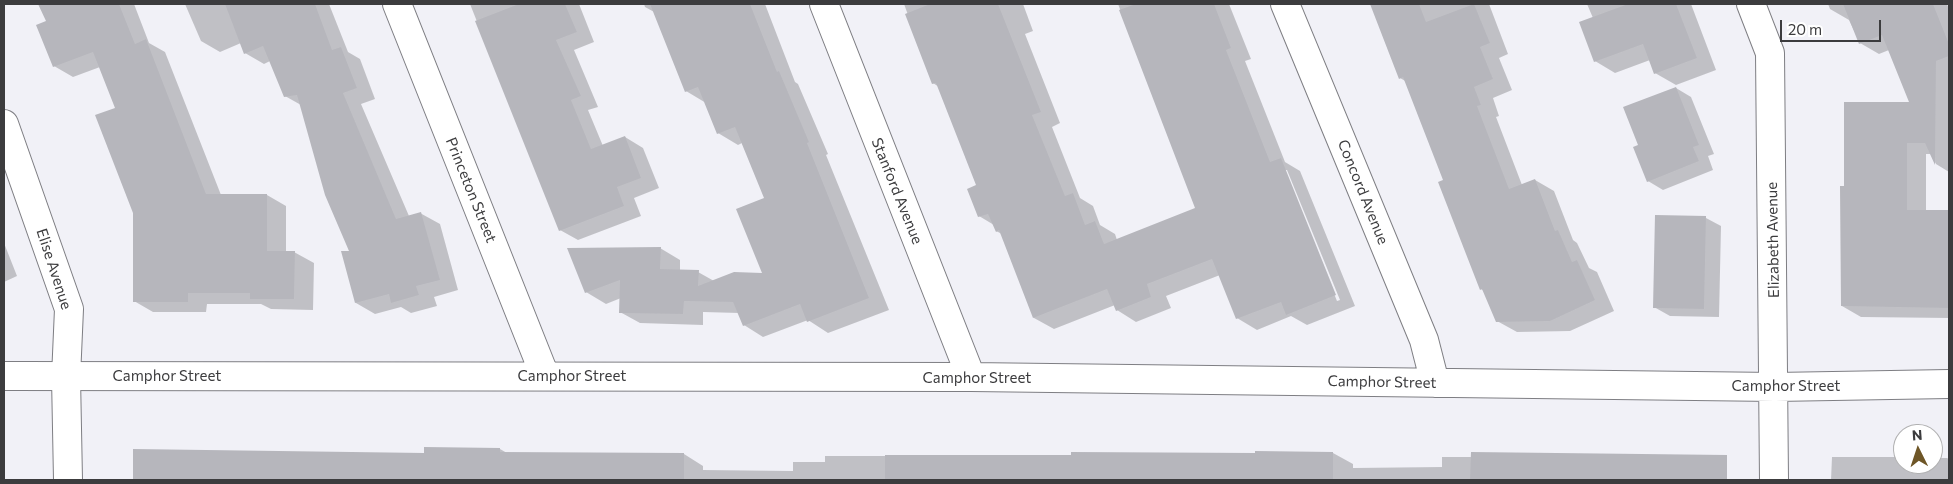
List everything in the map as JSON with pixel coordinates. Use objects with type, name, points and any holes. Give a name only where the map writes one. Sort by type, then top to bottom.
[{"type":"street","name":"Princeton Street","points":[[397,4],[545,376]]},
{"type":"street","name":"Stanford Avenue","points":[[824,4],[971,377]]},
{"type":"street","name":"Concord Avenue","points":[[1285,4],[1424,340],[1434,383]]},
{"type":"street","name":"Elizabeth Avenue","points":[[1750,4],[1770,53],[1775,387],[1774,480]]},
{"type":"street","name":"Elise Avenue","points":[[4,124],[69,309],[66,376],[68,480]]},
{"type":"street","name":"Camphor Street","points":[[4,376],[971,377],[1775,387],[1949,384]]},
{"type":"building","points":[[38,4],[119,4],[135,44],[146,39],[206,194],[267,194],[267,251],[295,251],[294,299],[250,299],[250,293],[188,293],[188,302],[133,302],[133,213],[95,115],[115,108],[93,52],[53,67],[36,25],[46,21]]},
{"type":"building","points":[[225,4],[315,4],[332,50],[341,47],[357,88],[343,93],[396,219],[421,212],[440,280],[416,286],[419,295],[391,303],[389,294],[355,303],[341,251],[349,251],[325,195],[297,95],[284,97],[263,46],[244,54]]},
{"type":"building","points":[[519,4],[565,4],[577,32],[556,40],[581,96],[571,100],[591,149],[625,136],[641,178],[617,187],[624,206],[559,231],[475,21]]},
{"type":"building","points":[[650,4],[750,4],[777,72],[779,71],[809,142],[807,143],[869,298],[807,322],[800,304],[743,326],[733,302],[684,301],[683,314],[619,313],[620,280],[585,293],[567,248],[661,247],[660,269],[699,270],[698,286],[734,272],[762,273],[736,209],[764,198],[735,127],[717,134],[698,87],[685,92]]},
{"type":"building","points":[[930,4],[998,4],[1041,112],[1032,115],[1065,196],[1073,193],[1085,225],[1095,221],[1104,244],[1195,208],[1119,10],[1136,4],[1214,4],[1231,48],[1226,50],[1270,162],[1281,158],[1336,295],[1286,315],[1281,302],[1236,319],[1212,259],[1147,284],[1151,297],[1116,311],[1107,289],[1033,318],[999,230],[996,232],[988,214],[978,217],[967,189],[976,185],[936,83],[932,84],[905,14]]},
{"type":"building","points":[[1370,4],[1419,4],[1426,22],[1474,4],[1490,43],[1480,47],[1493,79],[1474,87],[1481,105],[1477,106],[1509,189],[1535,179],[1555,231],[1558,230],[1572,262],[1577,260],[1595,300],[1550,321],[1496,322],[1482,289],[1480,290],[1438,182],[1443,180],[1403,77],[1399,79]]},
{"type":"building","points":[[1628,4],[1676,4],[1697,58],[1654,74],[1643,44],[1594,62],[1579,22]]},
{"type":"building","points":[[1843,4],[1933,4],[1949,44],[1949,56],[1936,61],[1935,165],[1925,143],[1907,143],[1907,210],[1949,210],[1949,308],[1841,306],[1840,186],[1844,186],[1844,102],[1909,102],[1882,35],[1859,44]]},
{"type":"building","points":[[1676,87],[1699,145],[1693,147],[1699,161],[1647,182],[1633,147],[1638,145],[1623,107]]},
{"type":"building","points":[[1655,215],[1706,216],[1704,309],[1653,308]]},
{"type":"building","points":[[424,447],[500,448],[500,452],[684,453],[684,480],[133,480],[133,449],[424,453]]},
{"type":"building","points":[[1255,451],[1333,452],[1333,480],[885,480],[885,455],[1071,455],[1071,452],[1255,453]]},
{"type":"building","points":[[1471,452],[1727,455],[1727,480],[1470,480]]}]
